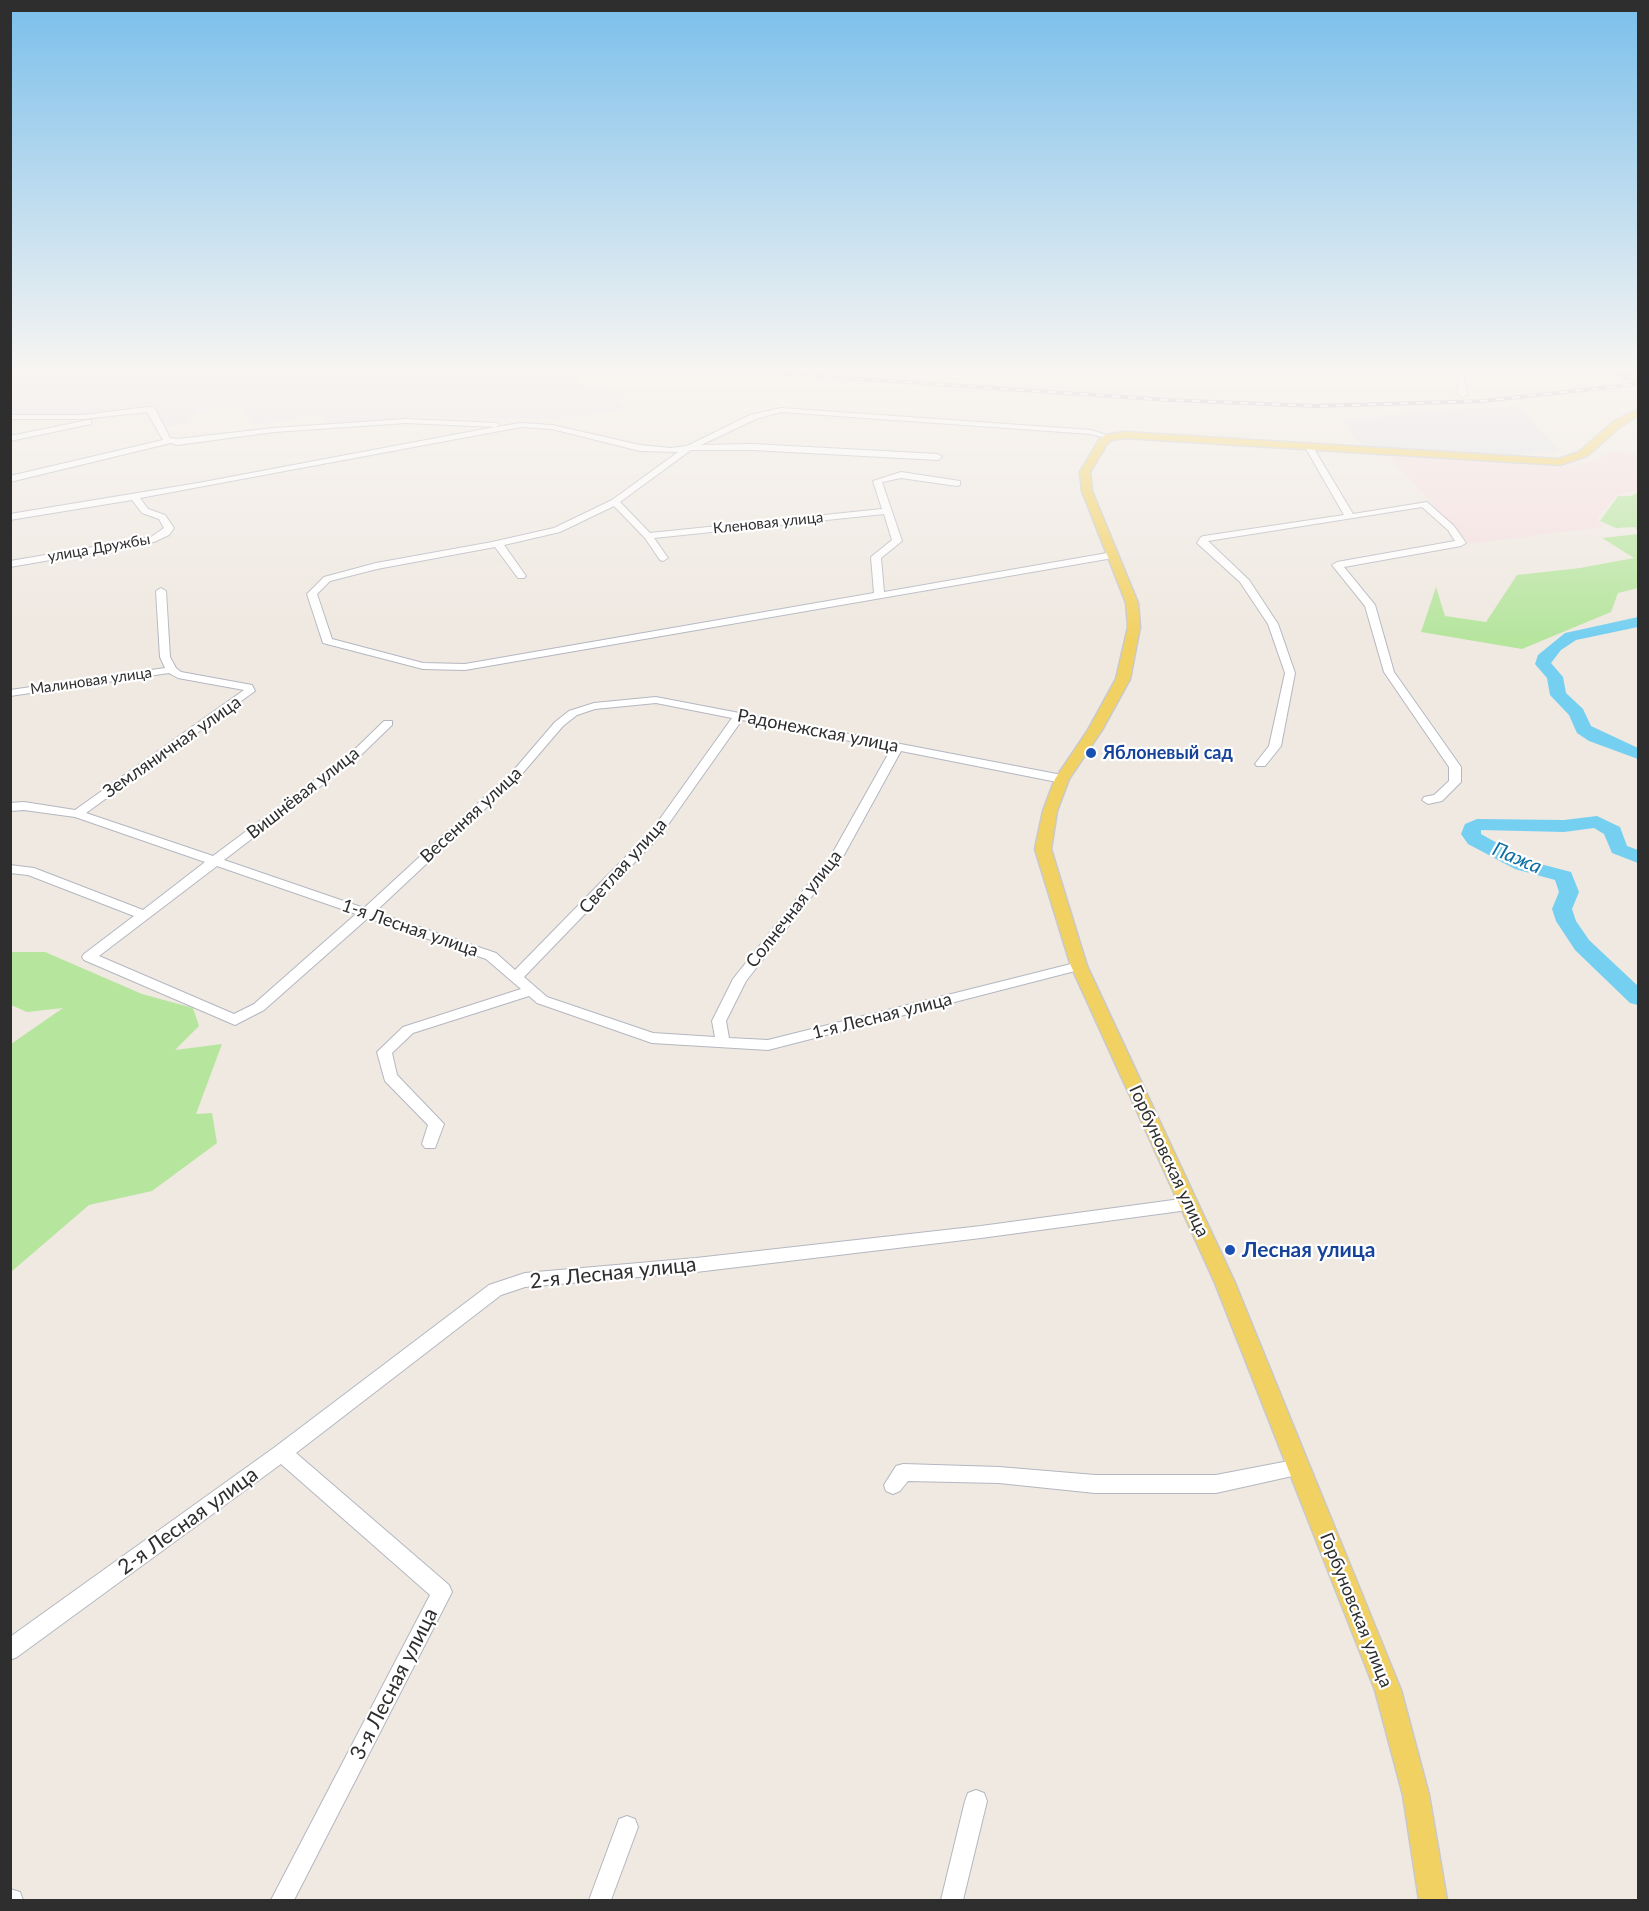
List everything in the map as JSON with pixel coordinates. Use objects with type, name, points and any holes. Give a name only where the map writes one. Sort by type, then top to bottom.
[{"type":"main road","name":"Горбуновская улица","points":[[1091,460],[1085,478],[1088,491],[1132,603],[1134,627],[1123,679],[1095,730],[1062,779],[1050,811],[1043,849],[1079,966],[1225,1283],[1388,1690],[1416,1795],[1433,1900]]},
{"type":"main road","points":[[1530,460],[1560,462],[1567,460]]},
{"type":"street","points":[[10,479],[90,460]]},
{"type":"street","points":[[10,517],[327,460]]},
{"type":"street","points":[[672,460],[615,502],[557,530],[498,544],[376,566],[327,579],[312,594],[327,641],[423,666],[465,667],[1113,555]]},
{"type":"street","points":[[1317,460],[1350,516]]},
{"type":"street","points":[[879,594],[876,557],[897,542],[877,481],[901,475],[957,483]]},
{"type":"street","name":"улица Дружбы","points":[[10,564],[154,539],[166,533],[170,528],[162,517],[145,511],[134,496]]},
{"type":"street","points":[[615,502],[648,536],[663,558]]},
{"type":"street","points":[[1260,764],[1275,746],[1290,673],[1273,624],[1244,580],[1202,543],[1204,538],[1424,504],[1451,528],[1461,543],[1337,565],[1370,605],[1389,672],[1455,767],[1455,782],[1438,798],[1428,800]]},
{"type":"street","name":"Кленовая улица","points":[[648,536],[888,511]]},
{"type":"street","points":[[498,544],[521,576]]},
{"type":"street","points":[[161,591],[165,657],[171,670]]},
{"type":"street","name":"Малиновая улица","points":[[10,693],[171,670]]},
{"type":"street","name":"Земляничная улица","points":[[77,814],[250,691],[248,687],[178,675],[171,670]]},
{"type":"street","name":"Радонежская улица","points":[[573,713],[594,706],[656,700],[1062,779]]},
{"type":"street","name":"Весенняя улица","points":[[144,915],[89,957],[236,1020],[259,1006],[366,913],[518,773],[559,724],[573,713]]},
{"type":"street","name":"Светлая улица","points":[[516,977],[656,833],[740,716]]},
{"type":"street","name":"Вишнёвая улица","points":[[144,915],[356,754],[388,723]]},
{"type":"street","name":"Солнечная улица","points":[[723,1042],[719,1021],[740,979],[838,855],[898,747]]},
{"type":"street","name":"1-я Лесная улица","points":[[10,807],[24,806],[77,814],[491,956],[542,1000],[652,1038],[768,1045],[1079,966]]},
{"type":"street","points":[[10,869],[30,871],[144,915]]},
{"type":"street","points":[[430,1144],[436,1124],[390,1077],[384,1052],[408,1030],[531,991]]},
{"type":"street","name":"2-я Лесная улица","points":[[10,1650],[282,1453],[495,1290],[525,1280],[696,1264],[969,1233],[1188,1203]]},
{"type":"street","name":"3-я Лесная улица","points":[[282,1453],[442,1592],[282,1900]]},
{"type":"street","points":[[893,1485],[903,1472],[999,1475],[1095,1484],[1216,1484],[1299,1467]]},
{"type":"street","points":[[952,1900],[976,1801]]},
{"type":"street","points":[[600,1900],[627,1827]]},
{"type":"shaded area","points":[[1392,460],[1456,460],[1566,467],[1597,460],[1638,460],[1638,490],[1617,495],[1597,519],[1603,527],[1470,544]]},
{"type":"green space","points":[[1638,492],[1638,532],[1635,527],[1616,528],[1600,521],[1618,496],[1631,496]]},
{"type":"green space","points":[[1638,534],[1638,588],[1618,593],[1611,612],[1522,649],[1421,632],[1436,587],[1445,616],[1486,622],[1517,575],[1580,568],[1634,558],[1602,538]]},
{"type":"green space","points":[[11,952],[45,952],[142,994],[193,1008],[199,1026],[175,1050],[222,1044],[196,1114],[212,1113],[217,1143],[152,1191],[89,1205],[11,1272],[11,1044],[63,1008],[27,1012],[11,1005]]},
{"type":"waterway","name":"Пажа","points":[[1638,622],[1571,636],[1555,647],[1544,658],[1543,664],[1555,677],[1558,695],[1577,713],[1583,729],[1595,737],[1638,754]]},
{"type":"waterway","name":"Пажа","points":[[1638,857],[1619,849],[1613,831],[1597,822],[1564,826],[1477,825],[1472,828],[1471,834],[1475,840],[1522,865],[1564,876],[1569,892],[1562,909],[1566,921],[1582,945],[1638,998]]},
{"type":"place","name":"Яблоневый сад","points":[[1091,753]]},
{"type":"place","name":"Лесная улица","points":[[1230,1250]]}]
